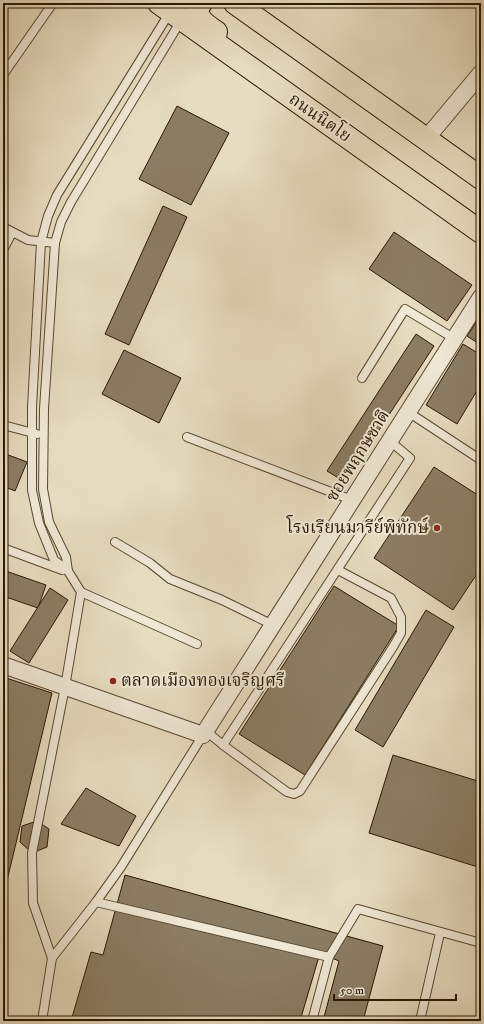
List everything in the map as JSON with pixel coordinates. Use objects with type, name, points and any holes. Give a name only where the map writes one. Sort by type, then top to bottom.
[{"type":"main road","points":[[201,3],[197,8],[200,21],[481,217]]},
{"type":"main road","points":[[224,3],[247,6],[331,72],[425,140],[481,178]]},
{"type":"main road","name":"ถนนนิตโย","points":[[175,9],[481,232]]},
{"type":"street","points":[[425,140],[481,72]]},
{"type":"street","name":"ซอยพฤกษชาติ","points":[[204,733],[481,297]]},
{"type":"street","points":[[3,665],[204,733]]},
{"type":"lane","points":[[3,75],[53,3]]},
{"type":"lane","points":[[175,9],[57,195],[48,216],[41,242],[32,434],[32,490],[39,523],[54,560],[68,572],[81,592],[197,644]]},
{"type":"lane","points":[[68,572],[66,557],[49,522],[43,489],[44,434],[55,243],[61,222],[71,202],[175,9]]},
{"type":"lane","points":[[3,227],[12,233],[41,242],[55,243]]},
{"type":"lane","points":[[3,250],[12,233]]},
{"type":"lane","points":[[362,378],[405,309],[454,339]]},
{"type":"lane","points":[[408,412],[481,460]]},
{"type":"lane","points":[[3,425],[32,434],[44,434]]},
{"type":"lane","points":[[187,437],[352,500]]},
{"type":"lane","points":[[223,745],[410,458],[390,441]]},
{"type":"lane","points":[[115,542],[150,563],[170,579],[222,600],[273,625]]},
{"type":"lane","points":[[3,548],[68,572]]},
{"type":"lane","points":[[52,958],[96,902],[120,867],[204,733],[223,745],[287,792],[294,794],[300,791],[401,633],[402,617],[392,598],[338,570]]},
{"type":"lane","points":[[42,1021],[52,958],[33,903],[32,853],[65,687],[81,592]]},
{"type":"lane","points":[[96,902],[330,957]]},
{"type":"lane","points":[[312,1021],[330,957],[358,909],[440,933],[481,943]]},
{"type":"lane","points":[[420,1021],[440,933]]},
{"type":"building","points":[[177,106],[229,133],[191,205],[139,179]]},
{"type":"building","points":[[163,206],[187,217],[129,345],[105,334]]},
{"type":"building","points":[[394,232],[472,285],[447,321],[369,269]]},
{"type":"building","points":[[481,315],[481,345],[467,336]]},
{"type":"building","points":[[416,334],[434,346],[345,482],[327,471]]},
{"type":"building","points":[[463,344],[481,355],[481,384],[457,424],[426,405]]},
{"type":"building","points":[[124,350],[181,378],[159,423],[102,394]]},
{"type":"building","points":[[3,453],[27,462],[15,491],[3,486]]},
{"type":"building","name":"โรงเรียนมารีย์พิทักษ์","points":[[434,467],[481,497],[481,568],[453,610],[374,558]]},
{"type":"building","points":[[3,570],[46,585],[38,608],[3,596]]},
{"type":"building","points":[[334,586],[399,626],[305,775],[239,734]]},
{"type":"building","points":[[50,588],[68,600],[29,663],[10,651]]},
{"type":"building","points":[[426,610],[454,627],[383,747],[355,730]]},
{"type":"building","points":[[3,677],[52,693],[5,889],[3,907]]},
{"type":"building","points":[[393,755],[481,782],[481,868],[369,833]]},
{"type":"building","points":[[86,788],[136,816],[119,846],[61,824]]},
{"type":"building","points":[[37,821],[49,829],[47,847],[32,853],[20,842],[22,826]]},
{"type":"building","points":[[125,875],[383,946],[363,1021],[323,1021],[339,961],[320,953],[300,1021],[71,1021],[91,952],[103,955]]},
{"type":"place","name":"โรงเรียนมารีย์พิทักษ์","points":[[437,528]]},
{"type":"place","name":"ตลาดเมืองทองเจริญศรี","points":[[113,681]]}]
